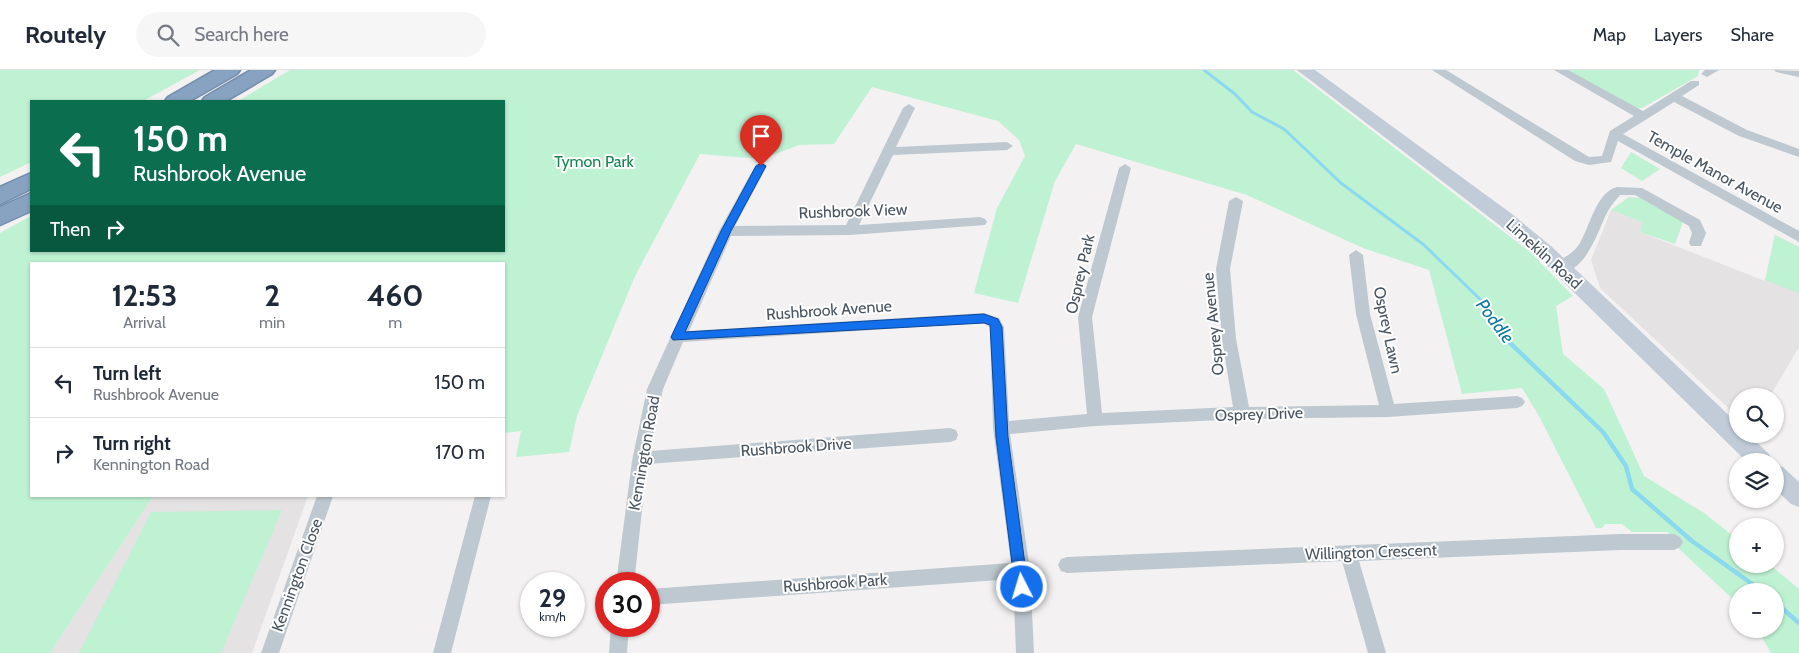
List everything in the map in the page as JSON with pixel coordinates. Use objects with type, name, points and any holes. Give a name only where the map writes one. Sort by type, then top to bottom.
[{"type":"highway","points":[[177,100],[230,70]]},
{"type":"highway","points":[[214,100],[265,70]]},
{"type":"highway","points":[[0,196],[30,181]]},
{"type":"highway","points":[[0,218],[30,202]]},
{"type":"street","name":"Limekiln Road","points":[[1305,70],[1505,219],[1560,267],[1753,453]]},
{"type":"street","points":[[1438,70],[1579,158],[1589,161],[1607,159],[1614,134],[1642,114],[1695,83]]},
{"type":"street","points":[[1560,70],[1642,114]]},
{"type":"street","points":[[1780,70],[1799,74]]},
{"type":"street","points":[[1674,97],[1743,133],[1799,153]]},
{"type":"street","points":[[850,230],[910,108]]},
{"type":"street","name":"Temple Manor Avenue","points":[[1614,134],[1799,237]]},
{"type":"street","points":[[889,151],[1007,146]]},
{"type":"street","name":"Kennington Road","points":[[627,572],[641,458],[648,414],[655,389],[726,231],[761,166]]},
{"type":"street","name":"Osprey Park","points":[[1095,420],[1085,317],[1125,168]]},
{"type":"street","points":[[1560,267],[1574,262],[1583,254],[1599,213],[1618,191],[1637,190],[1695,223],[1699,233],[1696,243]]},
{"type":"street","name":"Osprey Avenue","points":[[1236,201],[1223,269],[1229,339],[1242,413]]},
{"type":"street","name":"Rushbrook View","points":[[726,231],[850,230],[980,222]]},
{"type":"street","name":"Osprey Lawn","points":[[1356,255],[1363,314],[1388,411]]},
{"type":"street","name":"Rushbrook Avenue","points":[[677,337],[984,318],[994,322],[997,327],[1001,428]]},
{"type":"street","name":"Osprey Drive","points":[[1001,428],[1095,420],[1242,413],[1388,411],[1517,402]]},
{"type":"street","points":[[1001,428],[1021,570],[1025,653]]},
{"type":"street","name":"Rushbrook Drive","points":[[641,458],[950,436]]},
{"type":"street","points":[[1784,483],[1799,497]]},
{"type":"street","name":"Kennington Close","points":[[270,653],[325,497]]},
{"type":"street","points":[[442,653],[483,497]]},
{"type":"street","name":"Willington Crescent","points":[[1067,565],[1621,542],[1674,542]]},
{"type":"street","points":[[1348,553],[1377,653]]},
{"type":"street","name":"Rushbrook Park","points":[[660,596],[1021,570]]},
{"type":"street","points":[[618,653],[619,637]]},
{"type":"shaded area","points":[[1611,210],[1644,222],[1640,232],[1765,281],[1775,235],[1799,247],[1799,347],[1775,388],[1729,388],[1729,409],[1600,288],[1591,260]]},
{"type":"shaded area","points":[[152,497],[308,497],[252,653],[50,653]]},
{"type":"green space","points":[[0,70],[200,70],[145,100],[30,100],[30,162],[0,177]]},
{"type":"green space","name":"Tymon Park","points":[[290,70],[1293,70],[1530,252],[1573,296],[1556,306],[1563,354],[1604,389],[1644,476],[1704,513],[1729,533],[1729,573],[1780,573],[1799,589],[1799,653],[1771,653],[1762,638],[1784,638],[1784,583],[1729,583],[1729,596],[1676,546],[1668,532],[1632,532],[1622,524],[1605,524],[1602,528],[1596,528],[1539,416],[1522,388],[1462,394],[1429,270],[1363,248],[1247,195],[1076,144],[1055,181],[1018,303],[974,293],[997,208],[1025,156],[1019,140],[998,121],[872,87],[834,144],[799,145],[762,159],[700,154],[635,276],[577,416],[569,452],[516,457],[521,431],[505,433],[505,262],[30,262],[30,497],[152,497],[50,653],[0,653],[0,233],[30,217],[30,252],[505,252],[505,100],[240,100]]},
{"type":"green space","points":[[1566,70],[1699,70],[1698,76],[1642,108],[1637,108]]},
{"type":"green space","points":[[1631,152],[1660,169],[1642,181],[1621,168]]},
{"type":"green space","points":[[1629,197],[1640,198],[1683,222],[1675,244],[1640,232],[1643,222],[1611,210]]},
{"type":"green space","points":[[1775,235],[1799,247],[1799,293],[1765,280]]},
{"type":"green space","points":[[282,510],[221,653],[79,653],[151,512]]},
{"type":"waterway","name":"Poddle","points":[[1204,70],[1235,94],[1252,112],[1284,129],[1341,183],[1424,245],[1485,304],[1499,327]]},
{"type":"waterway","name":"Poddle","points":[[1499,326],[1508,341],[1603,432],[1626,466],[1632,489],[1692,541],[1751,583]]},
{"type":"waterway","name":"Poddle","points":[[1784,610],[1799,623]]},
{"type":"route","points":[[761,166],[726,231],[677,337],[984,318],[994,322],[997,327],[1002,437],[1022,587]]}]
